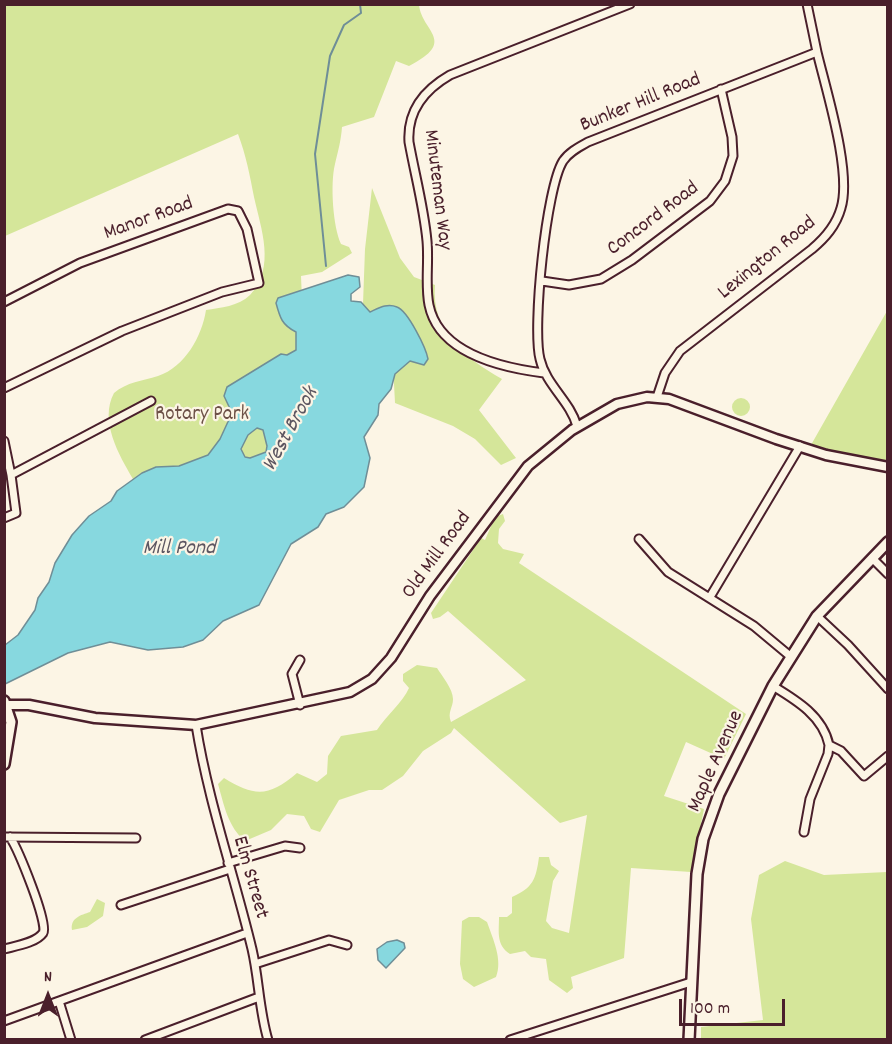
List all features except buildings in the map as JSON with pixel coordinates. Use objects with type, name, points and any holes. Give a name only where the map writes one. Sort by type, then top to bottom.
[{"type":"main road","name":"Maple Avenue","points":[[689,1040],[697,880],[704,839],[731,765],[790,656],[817,616],[888,542]]},
{"type":"main road","points":[[4,764],[11,730],[6,703]]},
{"type":"street","name":"Minuteman Way","points":[[544,373],[502,366],[479,356],[456,344],[434,320],[427,294],[426,237],[409,142],[409,127],[420,99],[435,84],[450,75],[630,4]]},
{"type":"street","points":[[807,4],[817,51]]},
{"type":"street","name":"Bunker Hill Road","points":[[578,426],[574,414],[544,373],[539,359],[537,334],[550,198],[561,165],[569,154],[588,142],[817,51]]},
{"type":"street","name":"Lexington Road","points":[[657,397],[665,373],[680,351],[812,249],[825,238],[837,220],[844,196],[843,175],[817,51]]},
{"type":"street","name":"Concord Road","points":[[542,281],[569,285],[587,284],[601,279],[632,260],[715,195],[725,181],[733,156],[732,137],[721,89]]},
{"type":"street","name":"Manor Road","points":[[4,302],[80,263],[228,209],[238,211],[244,221],[259,283],[222,292],[122,331],[4,388]]},
{"type":"street","name":"Old Mill Road","points":[[6,703],[29,705],[95,718],[196,725],[300,705],[350,692],[379,673],[391,658],[430,596],[528,466],[578,426],[618,404],[637,398],[657,397],[800,446],[888,467]]},
{"type":"street","points":[[11,475],[151,401]]},
{"type":"street","points":[[4,441],[16,513],[4,518]]},
{"type":"street","points":[[710,597],[800,446]]},
{"type":"street","points":[[639,540],[668,572],[766,635],[790,656]]},
{"type":"street","points":[[872,558],[888,574]]},
{"type":"street","points":[[817,616],[845,642],[888,689]]},
{"type":"street","points":[[300,660],[292,674],[300,705]]},
{"type":"street","points":[[773,686],[813,715],[824,731],[829,745],[828,754],[808,806],[804,832]]},
{"type":"street","name":"Elm Street","points":[[196,725],[202,764],[248,933],[268,1040]]},
{"type":"street","points":[[829,745],[841,752],[864,776],[888,756]]},
{"type":"street","points":[[7,837],[136,838]]},
{"type":"street","points":[[4,949],[41,934],[45,928],[44,917],[28,879],[26,867],[7,837]]},
{"type":"street","points":[[121,905],[285,846],[300,848]]},
{"type":"street","points":[[4,1020],[248,933]]},
{"type":"street","points":[[255,964],[329,940],[347,945]]},
{"type":"street","points":[[510,1040],[691,982]]},
{"type":"street","points":[[145,1040],[259,998]]},
{"type":"street","points":[[59,1001],[71,1040]]},
{"type":"green space","name":"Rotary Park","points":[[5,5],[419,5],[421,14],[434,36],[432,50],[409,66],[396,61],[374,117],[342,127],[333,172],[333,205],[338,237],[341,244],[349,247],[352,253],[322,272],[301,276],[304,348],[262,427],[276,467],[133,479],[117,449],[110,426],[110,404],[114,393],[129,384],[168,372],[176,366],[196,340],[206,310],[229,306],[246,299],[258,284],[265,260],[263,235],[248,166],[238,134],[5,236]]},
{"type":"green space","points":[[372,188],[400,258],[414,277],[435,285],[435,301],[439,316],[453,341],[475,362],[502,379],[479,410],[516,458],[501,465],[475,439],[453,426],[395,403],[391,326],[359,311],[363,304],[365,249]]},
{"type":"green space","points":[[887,311],[887,470],[807,452]]},
{"type":"green space","points":[[741,398],[747,401],[750,407],[747,413],[741,416],[735,413],[732,407],[735,401]]},
{"type":"green space","points":[[503,514],[505,521],[499,529],[498,543],[503,549],[524,554],[519,563],[746,714],[724,759],[686,742],[664,796],[704,809],[691,872],[631,868],[624,958],[571,977],[573,988],[567,993],[549,980],[546,959],[531,957],[525,951],[510,954],[502,947],[499,938],[499,917],[507,917],[512,913],[512,897],[525,890],[532,882],[539,857],[549,857],[551,865],[559,871],[553,881],[546,921],[552,928],[569,933],[587,815],[560,823],[454,728],[451,733],[423,751],[403,776],[382,790],[369,790],[339,800],[320,832],[311,829],[304,816],[287,814],[271,830],[245,841],[234,829],[218,784],[224,778],[245,789],[262,792],[278,787],[297,773],[317,782],[327,774],[328,756],[341,736],[377,730],[409,688],[403,681],[403,674],[417,665],[437,668],[447,683],[453,699],[451,722],[526,680],[448,611],[433,619],[431,613],[481,538],[485,540],[495,517]]},
{"type":"green space","points":[[785,861],[824,875],[887,872],[887,1039],[701,1039],[701,1027],[763,1020],[751,919],[759,875]]},
{"type":"green space","points":[[97,899],[105,903],[103,916],[87,927],[72,930],[74,920],[90,912]]},
{"type":"green space","points":[[469,917],[479,917],[487,922],[496,949],[498,964],[496,977],[474,987],[463,979],[460,964],[462,921]]},
{"type":"water","name":"Mill Pond","points":[[348,275],[359,277],[360,287],[351,294],[351,301],[361,302],[370,312],[386,306],[397,307],[411,322],[427,354],[428,359],[424,365],[410,361],[395,374],[391,389],[379,404],[378,415],[364,437],[370,458],[364,487],[344,507],[326,514],[318,527],[291,544],[259,605],[223,621],[203,640],[183,647],[148,650],[110,642],[68,653],[5,684],[5,645],[18,635],[35,610],[38,598],[49,582],[55,563],[72,535],[89,516],[111,501],[117,491],[142,473],[156,467],[179,466],[208,455],[220,439],[232,413],[224,396],[227,387],[281,354],[287,355],[296,350],[296,332],[282,320],[276,303],[278,298]],"holes":[[[257,428],[263,430],[267,446],[266,452],[250,458],[245,457],[241,449],[248,435]]]},
{"type":"water","points":[[397,940],[404,943],[405,948],[386,968],[378,960],[377,949],[387,942]]},
{"type":"waterway","name":"West Brook","points":[[326,266],[315,154],[330,56],[344,25],[361,13],[360,4]]}]
